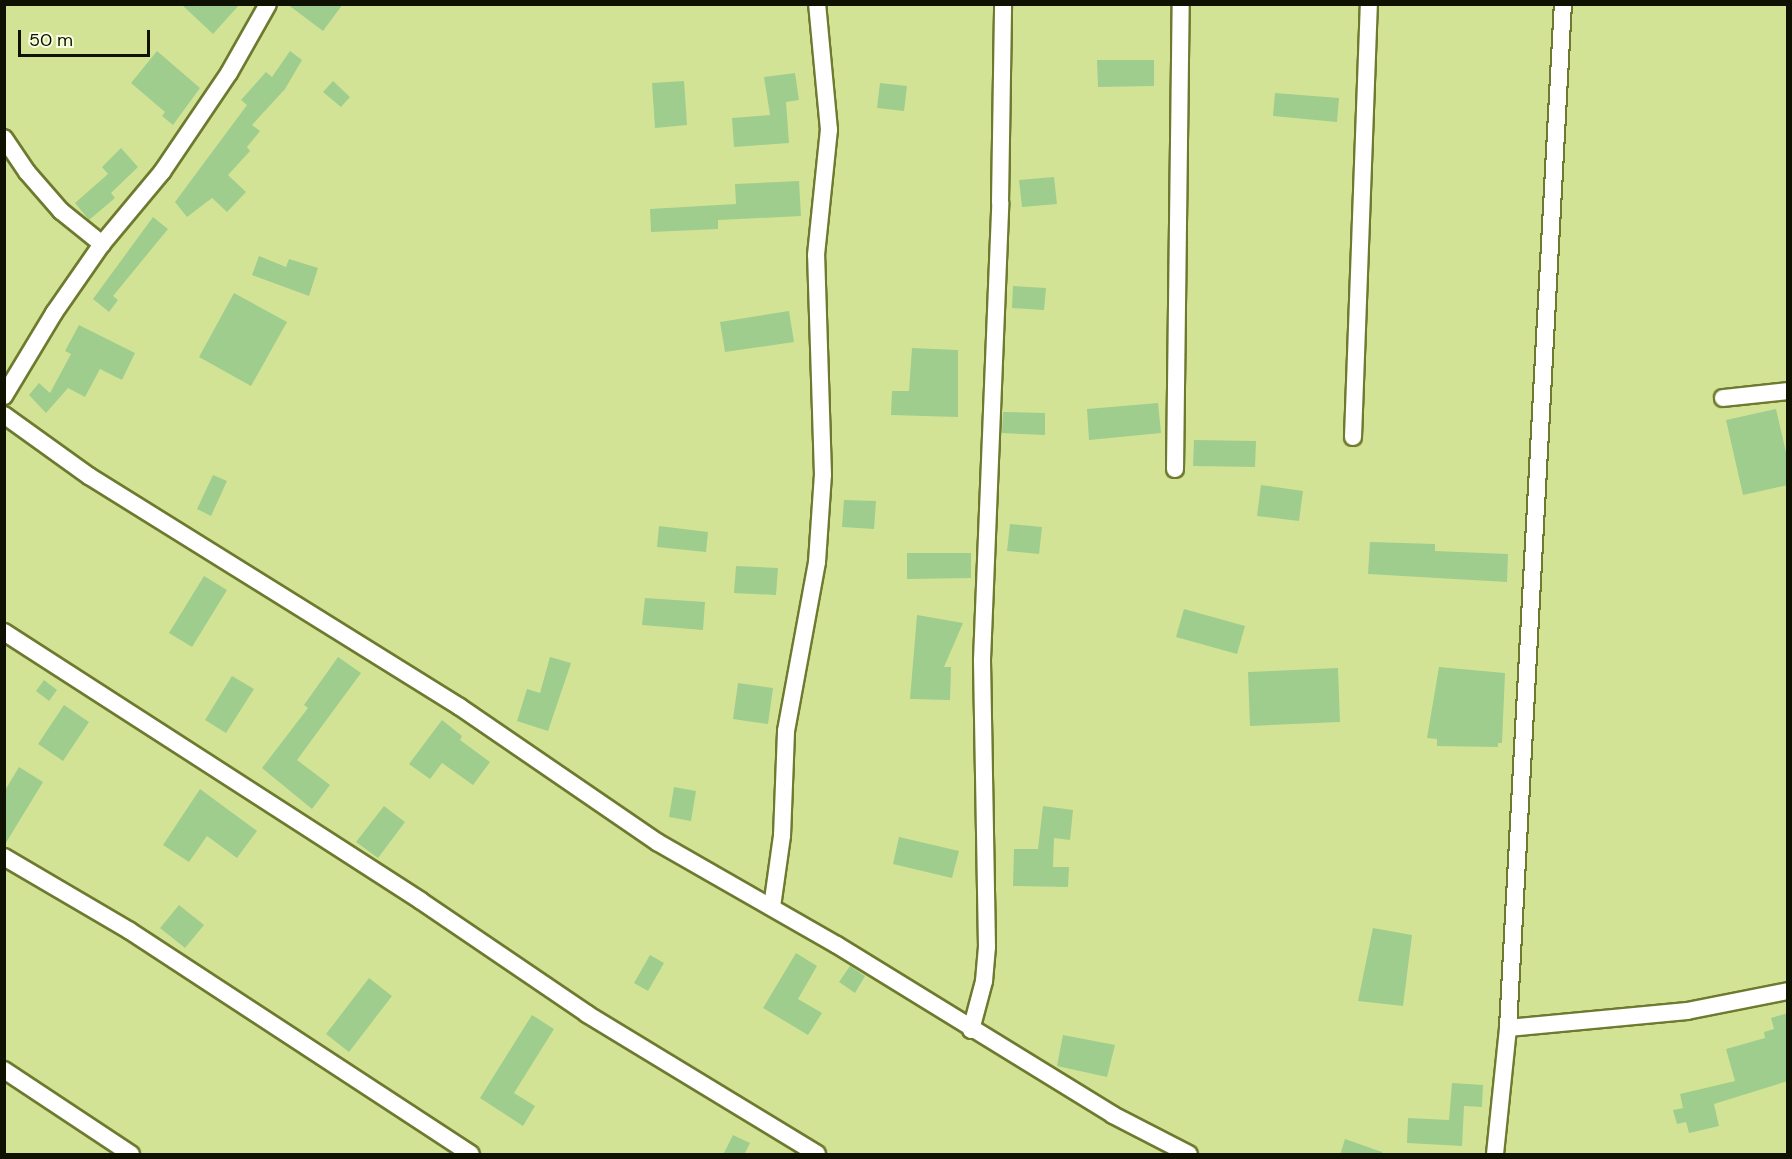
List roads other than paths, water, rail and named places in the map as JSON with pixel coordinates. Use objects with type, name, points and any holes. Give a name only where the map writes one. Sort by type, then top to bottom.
[{"type":"street","points":[[4,396],[54,313],[102,244],[162,172],[229,74],[268,4]]},
{"type":"street","points":[[772,907],[782,836],[786,731],[817,562],[824,476],[816,255],[829,130],[817,4]]},
{"type":"street","points":[[971,1030],[984,981],[987,947],[982,660],[1000,202],[1003,4]]},
{"type":"street","points":[[1175,469],[1181,4]]},
{"type":"street","points":[[1353,437],[1369,4]]},
{"type":"street","points":[[1495,1155],[1508,1028],[1563,4]]},
{"type":"street","points":[[4,138],[27,172],[61,211],[102,244]]},
{"type":"street","points":[[1723,398],[1788,391]]},
{"type":"street","points":[[4,415],[88,476],[360,643],[657,842],[772,907],[1113,1115],[1189,1155]]},
{"type":"street","points":[[4,632],[421,901],[587,1014],[816,1155]]},
{"type":"street","points":[[4,857],[130,931],[471,1155]]},
{"type":"street","points":[[1508,1028],[1687,1011],[1788,991]]},
{"type":"street","points":[[4,1070],[131,1155]]}]
